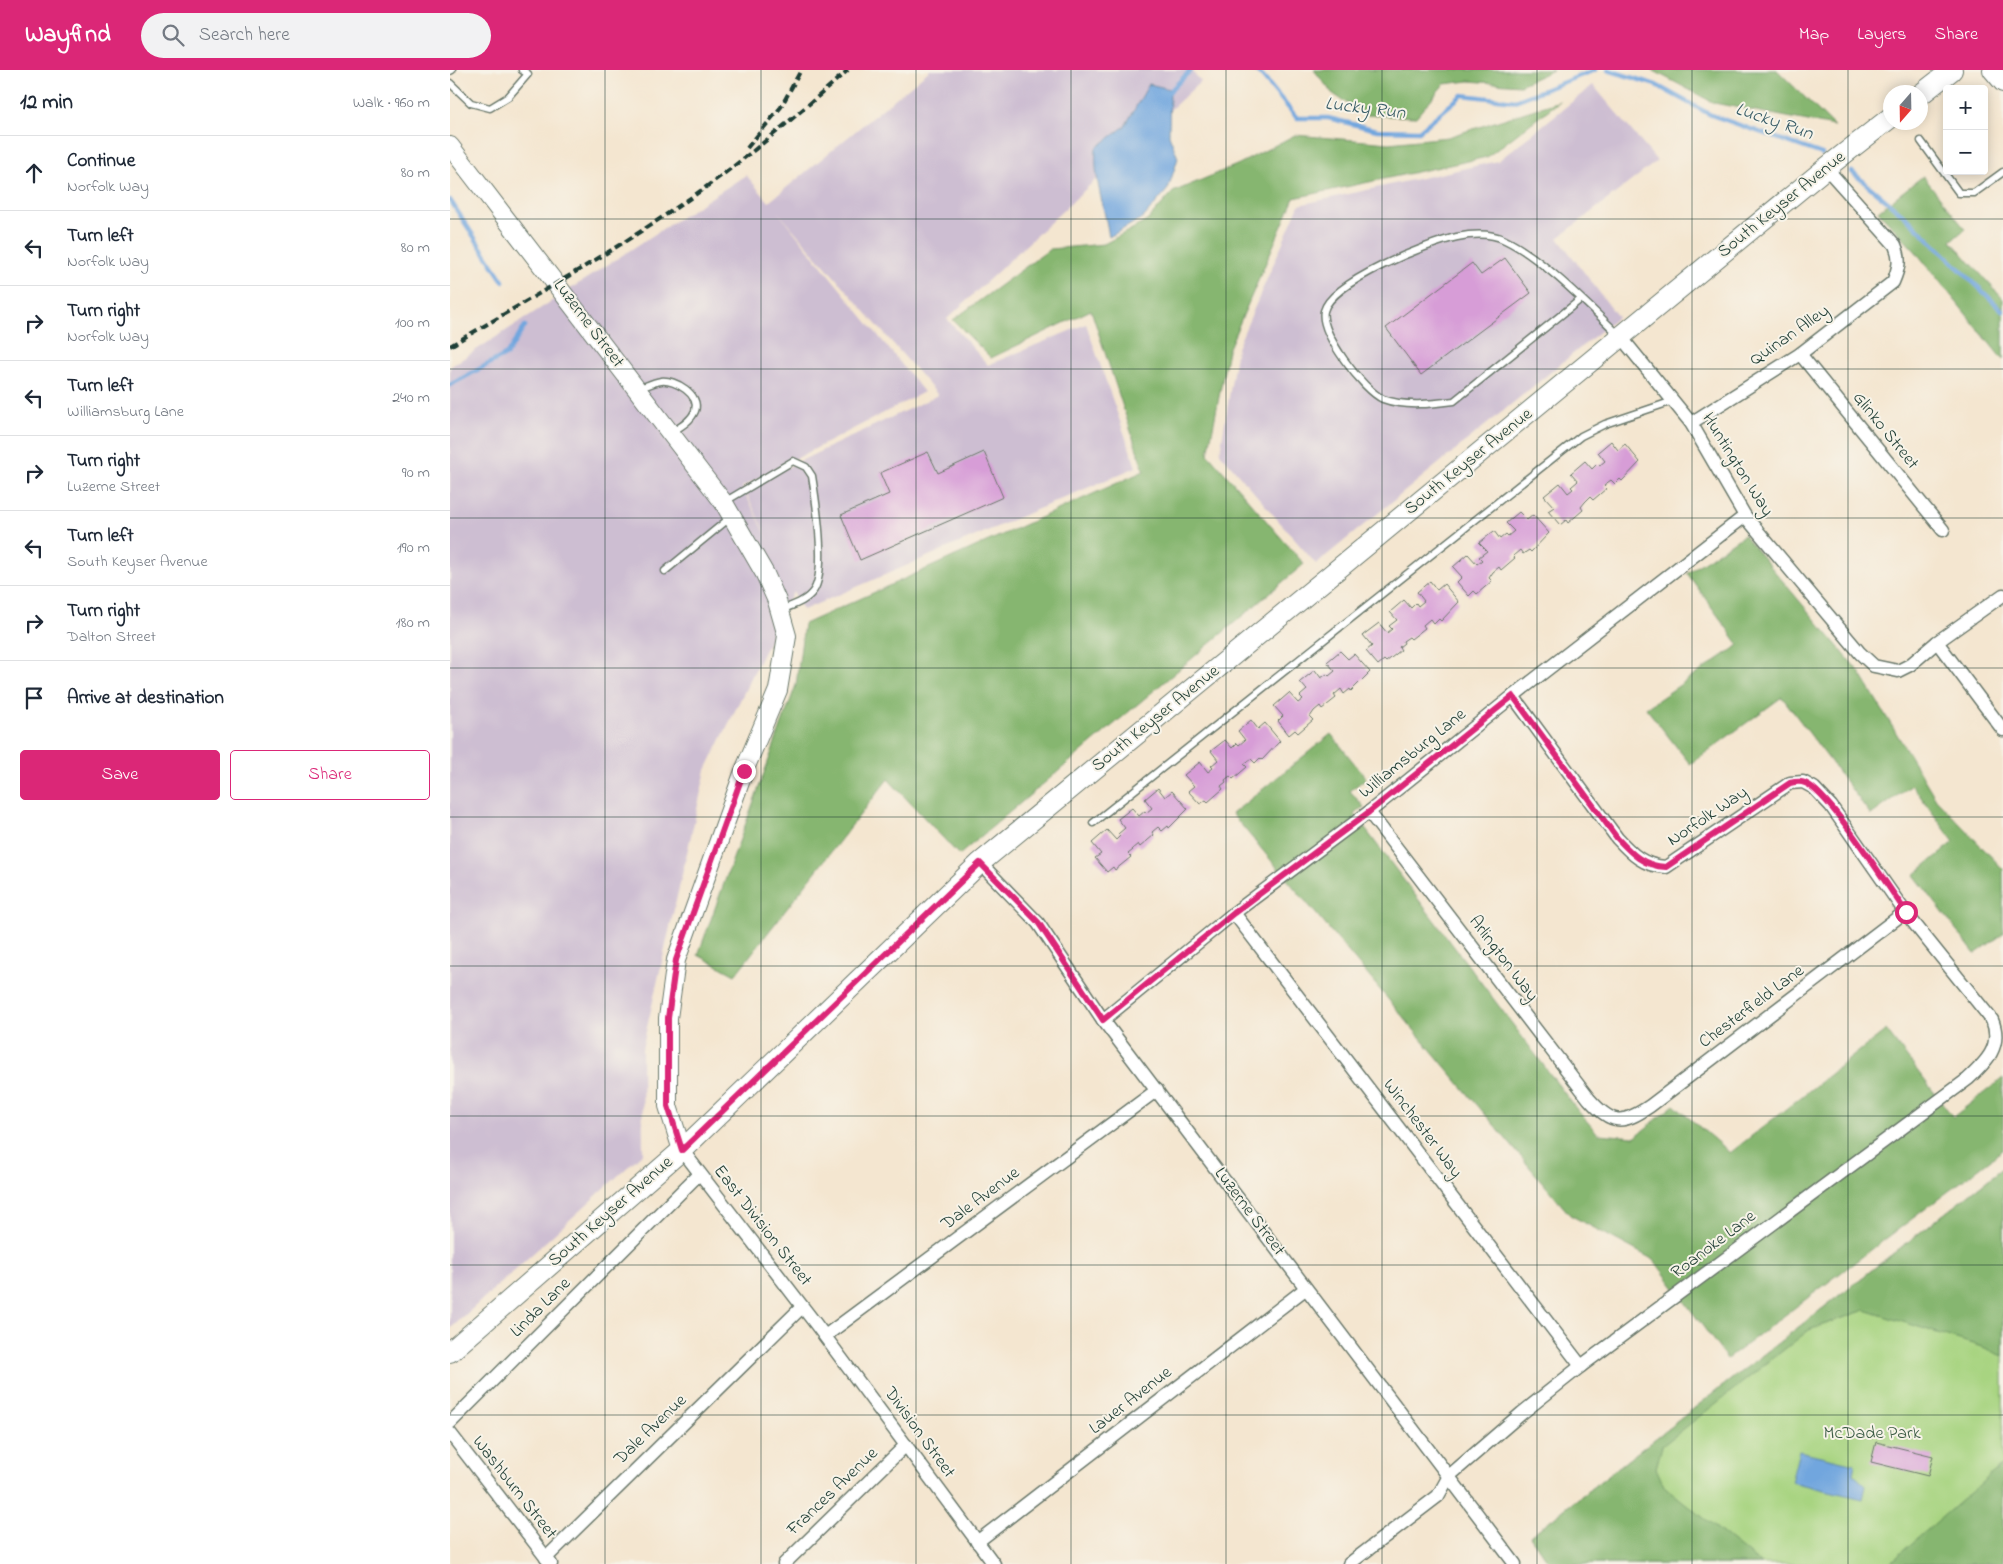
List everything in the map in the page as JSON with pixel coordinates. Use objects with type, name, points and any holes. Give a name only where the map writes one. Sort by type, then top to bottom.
[{"type":"main road","points":[[1928,89],[1952,70]]},
{"type":"main road","name":"South Keyser Avenue","points":[[450,1352],[682,1150],[980,863],[1826,168],[1883,123]]},
{"type":"street","points":[[1992,70],[2003,83]]},
{"type":"street","name":"Luzerne Street","points":[[450,146],[728,510],[765,574],[780,610],[787,636],[778,690],[744,771],[676,960],[668,1018],[668,1106],[682,1150]]},
{"type":"street","name":"Quinan Alley","points":[[1691,423],[1800,354],[1893,282],[1900,267],[1899,253],[1895,244],[1826,168]]},
{"type":"street","name":"Huntington Way","points":[[1621,337],[1691,423],[1745,516],[1860,653],[1874,666],[1898,671],[1910,665],[1937,642]]},
{"type":"street","name":"Glinko Street","points":[[1800,354],[1943,530]]},
{"type":"street","name":"Williamsburg Lane","points":[[1103,1020],[1234,913],[1369,812],[1513,696],[1745,516]]},
{"type":"street","points":[[2003,595],[1937,642],[2003,730]]},
{"type":"street","name":"Norfolk Way","points":[[1513,696],[1617,838],[1636,858],[1651,866],[1666,867],[1790,783],[1803,782],[1814,788],[1831,806],[1906,912]]},
{"type":"street","name":"Arlington Way","points":[[1369,812],[1589,1099],[1601,1112],[1615,1121]]},
{"type":"street","name":"Luzerne Street","points":[[980,863],[1038,922],[1103,1020],[1158,1090],[1305,1288],[1515,1564]]},
{"type":"street","name":"Roanoke Lane","points":[[1349,1564],[1438,1496],[1449,1476],[1522,1413],[1581,1366],[1968,1079],[1989,1060],[1997,1042],[1996,1030],[1992,1020],[1906,912]]},
{"type":"street","name":"Chesterfield Lane","points":[[1615,1121],[1631,1118],[1650,1106],[1906,912]]},
{"type":"street","name":"Winchester Way","points":[[1234,913],[1581,1366]]},
{"type":"street","name":"Dale Avenue","points":[[825,1336],[1158,1090]]},
{"type":"street","name":"East Division Street","points":[[682,1150],[815,1323]]},
{"type":"street","name":"Linda Lane","points":[[450,1423],[699,1174]]},
{"type":"street","name":"Lauer Avenue","points":[[977,1542],[1305,1288]]},
{"type":"street","name":"Dale Avenue","points":[[549,1561],[802,1307]]},
{"type":"street","name":"Division Street","points":[[815,1323],[994,1564]]},
{"type":"street","name":"Washburn Street","points":[[450,1433],[549,1561]]},
{"type":"street","name":"Frances Avenue","points":[[784,1564],[906,1444]]},
{"type":"lane","points":[[450,83],[471,103],[490,108],[508,97],[528,74],[522,70]]},
{"type":"lane","points":[[1921,141],[1959,192],[1974,194],[2003,172]]},
{"type":"lane","points":[[1582,299],[1454,401],[1433,404],[1397,402],[1374,395],[1340,354],[1325,323],[1324,311],[1331,296],[1363,275],[1425,248],[1456,237],[1483,234],[1504,240],[1531,257],[1582,299],[1621,337]]},
{"type":"lane","points":[[637,389],[661,381],[672,382],[685,389],[693,398],[696,405],[694,412],[686,422],[671,433]]},
{"type":"lane","points":[[1093,823],[1581,436],[1605,424],[1673,400]]},
{"type":"lane","points":[[665,571],[728,510],[793,462],[806,467],[812,476],[820,561],[814,590],[804,600],[780,610]]},
{"type":"shaded area","points":[[930,70],[1190,70],[1201,81],[947,319],[988,365],[1086,324],[1136,467],[803,610],[793,592],[706,770],[642,1049],[643,1153],[450,1329],[450,367],[746,175],[769,202]],"holes":[[[777,211],[938,395],[744,488],[771,545],[742,487],[924,392]]]},
{"type":"shaded area","points":[[1593,85],[1657,161],[1558,238],[1618,317],[1316,564],[1220,453],[1237,348],[1299,205],[1498,161]]},
{"type":"green space","points":[[1314,70],[1553,70],[1520,85],[1469,81],[1444,84],[1416,117],[1364,115],[1332,93]]},
{"type":"green space","points":[[1652,70],[1777,70],[1834,126],[1714,103]]},
{"type":"green space","points":[[1560,101],[1487,157],[1294,198],[1228,350],[1208,454],[1304,564],[959,855],[888,779],[735,975],[698,955],[796,685],[804,624],[1144,471],[1091,310],[991,358],[953,320],[1050,249],[1104,244],[1147,221],[1173,192],[1239,164],[1295,135],[1389,143],[1448,137]]},
{"type":"green space","points":[[1923,176],[1965,229],[1951,241],[2003,299],[2003,360],[1916,252],[1878,211]]},
{"type":"green space","points":[[1744,535],[1860,673],[1936,799],[2003,869],[2003,934],[1975,954],[1914,875],[1954,842],[1912,785],[1871,815],[1782,697],[1690,764],[1646,708],[1739,645],[1687,573]]},
{"type":"green space","points":[[1331,734],[1366,778],[1350,791],[1364,807],[1354,814],[1578,1111],[1598,1134],[1635,1137],[1674,1105],[1730,1153],[1886,1030],[1953,1117],[2003,1078],[2003,1150],[1727,1359],[1654,1260],[1570,1215],[1232,814]]},
{"type":"green space","name":"McDade Park","points":[[2003,1168],[2003,1564],[1550,1564],[1530,1536]]},
{"type":"green space","points":[[2003,1168],[2003,1356],[1985,1348],[1865,1310],[1809,1330],[1662,1446],[1656,1468],[1664,1486],[1761,1564],[1550,1564],[1530,1536]]},
{"type":"green space","points":[[2003,1466],[2003,1564],[1888,1564]]},
{"type":"water","points":[[1149,84],[1170,89],[1169,135],[1178,158],[1168,189],[1144,217],[1109,237],[1096,170],[1096,148],[1125,126]]},
{"type":"water","points":[[1799,1451],[1855,1464],[1853,1474],[1866,1486],[1863,1499],[1791,1482]]},
{"type":"building","points":[[1505,258],[1531,293],[1421,375],[1386,328],[1472,263],[1481,275]]},
{"type":"building","points":[[1611,441],[1618,450],[1625,444],[1640,462],[1622,481],[1620,479],[1615,484],[1611,480],[1604,485],[1607,488],[1593,500],[1590,497],[1581,507],[1583,510],[1568,523],[1566,520],[1560,525],[1548,511],[1554,507],[1544,496],[1560,483],[1568,493],[1573,489],[1571,487],[1578,481],[1571,473],[1585,461],[1592,469],[1597,464],[1599,466],[1605,461],[1598,452]]},
{"type":"building","points":[[928,452],[938,473],[984,452],[1003,497],[860,560],[841,515],[889,494],[880,473]]},
{"type":"building","points":[[1519,512],[1527,520],[1533,515],[1549,533],[1531,552],[1529,550],[1523,554],[1520,550],[1513,556],[1515,558],[1501,570],[1499,567],[1493,572],[1489,578],[1492,581],[1477,594],[1474,591],[1469,596],[1457,582],[1462,577],[1453,567],[1468,554],[1477,564],[1482,560],[1479,557],[1487,551],[1479,543],[1494,531],[1500,539],[1506,534],[1508,536],[1514,531],[1506,523]]},
{"type":"building","points":[[1430,581],[1437,590],[1444,584],[1459,602],[1441,621],[1439,619],[1434,624],[1430,619],[1423,625],[1425,628],[1411,639],[1409,637],[1403,641],[1404,643],[1399,647],[1401,650],[1386,662],[1384,660],[1378,665],[1366,651],[1372,646],[1363,635],[1379,623],[1387,633],[1392,629],[1389,626],[1397,620],[1390,612],[1404,600],[1411,608],[1416,603],[1418,606],[1424,601],[1417,592]]},
{"type":"building","points":[[1340,651],[1348,659],[1354,654],[1370,672],[1351,691],[1350,689],[1344,694],[1341,689],[1334,695],[1336,698],[1322,709],[1320,706],[1314,711],[1310,717],[1313,720],[1298,733],[1295,730],[1289,735],[1278,721],[1283,716],[1274,706],[1289,693],[1298,703],[1303,699],[1300,696],[1307,690],[1300,682],[1315,670],[1321,678],[1327,674],[1329,676],[1335,671],[1327,662]]},
{"type":"building","points":[[1251,720],[1258,729],[1265,723],[1280,741],[1262,760],[1260,758],[1255,763],[1251,759],[1244,764],[1247,767],[1233,779],[1230,776],[1225,780],[1226,782],[1221,786],[1223,789],[1208,802],[1206,800],[1200,804],[1188,791],[1194,786],[1184,775],[1200,762],[1208,772],[1213,768],[1211,766],[1218,760],[1211,751],[1225,740],[1232,748],[1237,743],[1239,745],[1245,740],[1238,731]]},
{"type":"building","points":[[1158,788],[1165,797],[1172,791],[1188,809],[1169,828],[1168,826],[1162,831],[1158,827],[1152,832],[1154,835],[1140,847],[1138,844],[1132,849],[1128,854],[1131,857],[1115,870],[1113,867],[1107,872],[1095,858],[1101,854],[1092,843],[1107,830],[1116,840],[1120,836],[1118,834],[1125,828],[1118,819],[1132,808],[1139,816],[1145,811],[1146,813],[1152,808],[1145,799]]},
{"type":"building","points":[[1876,1442],[1933,1456],[1928,1476],[1871,1462]]},
{"type":"waterway","points":[[1168,93],[1191,70]]},
{"type":"waterway","name":"Lucky Run","points":[[1253,70],[1262,76],[1297,118],[1328,118],[1377,130],[1419,131],[1462,95],[1515,101],[1595,70]]},
{"type":"waterway","name":"Lucky Run","points":[[1608,70],[1656,85],[1711,115],[1822,154]]},
{"type":"waterway","name":"Lucky Run","points":[[1852,172],[1907,218],[2003,311]]},
{"type":"waterway","points":[[450,200],[503,281]]},
{"type":"waterway","points":[[450,385],[507,354],[525,326]]},
{"type":"railway","points":[[747,148],[781,107],[801,70]]},
{"type":"railway","points":[[450,346],[599,258],[686,201],[749,155],[848,70]]},
{"type":"route","points":[[744,771],[676,960],[668,1018],[668,1106],[682,1150],[980,863],[1038,922],[1103,1020],[1234,913],[1369,812],[1513,696],[1617,838],[1636,858],[1651,866],[1666,867],[1790,783],[1803,782],[1814,788],[1831,806],[1906,912]]}]
